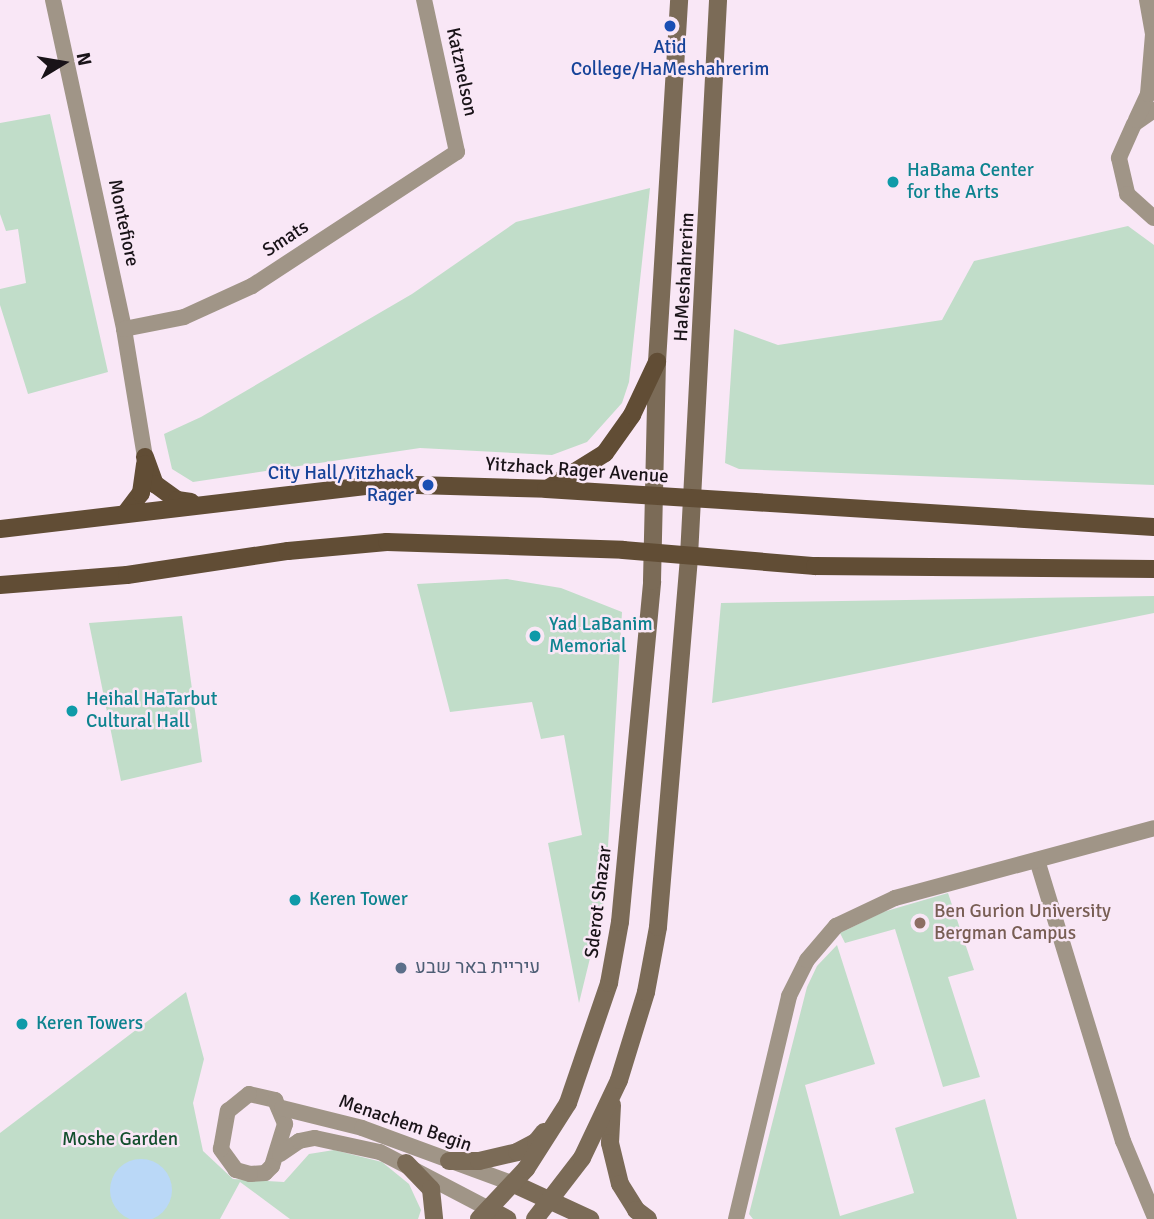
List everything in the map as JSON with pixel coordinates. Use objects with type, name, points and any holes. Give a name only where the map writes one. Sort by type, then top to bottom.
[{"type":"main road","name":"HaMeshahrerim","points":[[653,552],[657,362],[679,0]]},
{"type":"main road","name":"HaMeshahrerim","points":[[689,556],[718,0]]},
{"type":"main road","points":[[546,489],[605,453],[632,415],[657,362]]},
{"type":"main road","points":[[145,457],[155,484],[177,500],[203,503]]},
{"type":"main road","points":[[125,514],[141,493],[145,457]]},
{"type":"main road","name":"Yitzhack Rager Avenue","points":[[0,529],[345,485],[546,489],[1154,527]]},
{"type":"main road","points":[[0,585],[127,575],[288,551],[387,542],[653,552],[815,566],[1154,569]]},
{"type":"main road","name":"Sderot Shazar","points":[[484,1214],[514,1184],[550,1137],[571,1095],[610,983],[620,922],[653,552]]},
{"type":"main road","points":[[535,1219],[582,1158],[612,1096],[646,992],[658,926],[689,556]]},
{"type":"main road","points":[[449,1161],[494,1159],[537,1142],[571,1095]]},
{"type":"main road","points":[[612,1096],[610,1143],[620,1184],[636,1210],[648,1219]]},
{"type":"main road","points":[[406,1163],[431,1189],[433,1219]]},
{"type":"main road","points":[[514,1184],[590,1219]]},
{"type":"main road","points":[[484,1214],[507,1219]]},
{"type":"street","name":"Montefiore","points":[[53,0],[124,329],[145,457]]},
{"type":"street","name":"Katznelson","points":[[424,0],[457,152]]},
{"type":"street","points":[[1147,0],[1153,36],[1148,94],[1122,147],[1120,176],[1126,194],[1154,218]]},
{"type":"street","points":[[1134,124],[1154,110]]},
{"type":"street","name":"Smats","points":[[124,329],[184,317],[252,286],[457,152]]},
{"type":"street","points":[[736,1219],[789,996],[807,960],[836,926],[862,911],[1154,828]]},
{"type":"street","points":[[1037,860],[1123,1141],[1154,1215]]},
{"type":"street","points":[[250,1094],[265,1095],[282,1108],[285,1124],[280,1154],[265,1173],[236,1170],[221,1149],[221,1130],[232,1104],[250,1094]]},
{"type":"street","name":"Menachem Begin","points":[[282,1108],[362,1128],[514,1184]]},
{"type":"street","name":"Menachem Begin","points":[[280,1154],[299,1141],[315,1139],[380,1152],[406,1163],[484,1214]]},
{"type":"green space","points":[[50,114],[108,372],[28,394],[0,305],[0,289],[26,283],[18,229],[6,231],[0,214],[0,123]]},
{"type":"green space","points":[[650,188],[629,382],[622,403],[587,442],[552,455],[420,448],[193,482],[172,469],[164,434],[201,417],[412,294],[516,222]]},
{"type":"green space","points":[[1128,226],[1154,245],[1154,485],[739,469],[725,463],[734,329],[778,345],[942,320],[974,261]]},
{"type":"green space","points":[[507,579],[561,588],[622,612],[605,897],[579,1003],[548,843],[582,835],[564,735],[541,739],[532,702],[450,712],[417,584]]},
{"type":"green space","points":[[1154,596],[1154,613],[712,703],[721,603]]},
{"type":"green space","points":[[182,616],[202,762],[121,781],[89,623]]},
{"type":"green space","points":[[948,893],[974,970],[948,977],[980,1077],[943,1087],[895,929],[845,943],[840,933],[883,912]]},
{"type":"green space","points":[[837,945],[875,1064],[805,1085],[840,1216],[914,1193],[895,1128],[985,1099],[1017,1219],[753,1219],[749,1214],[807,987],[817,966]]},
{"type":"green space","name":"Moshe Garden","points":[[186,992],[204,1059],[193,1103],[203,1151],[233,1179],[284,1182],[309,1154],[334,1150],[382,1162],[409,1184],[421,1210],[418,1219],[290,1219],[240,1182],[220,1219],[0,1219],[0,1133]]},
{"type":"water","points":[[141,1159],[163,1168],[172,1190],[163,1212],[141,1221],[119,1212],[110,1190],[119,1168]]},
{"type":"place","name":"Atid College/HaMeshahrerim","points":[[670,26]]},
{"type":"place","name":"HaBama Center for the Arts","points":[[893,182]]},
{"type":"place","name":"City Hall/Yitzhack Rager","points":[[428,485]]},
{"type":"place","name":"Yad LaBanim Memorial","points":[[535,636]]},
{"type":"place","name":"Heihal HaTarbut Cultural Hall","points":[[72,711]]},
{"type":"place","name":"Keren Tower","points":[[295,900]]},
{"type":"place","name":"Ben Gurion University Bergman Campus","points":[[920,923]]},
{"type":"place","name":"עיריית באר שבע","points":[[401,968]]},
{"type":"place","name":"Keren Towers","points":[[22,1024]]}]
